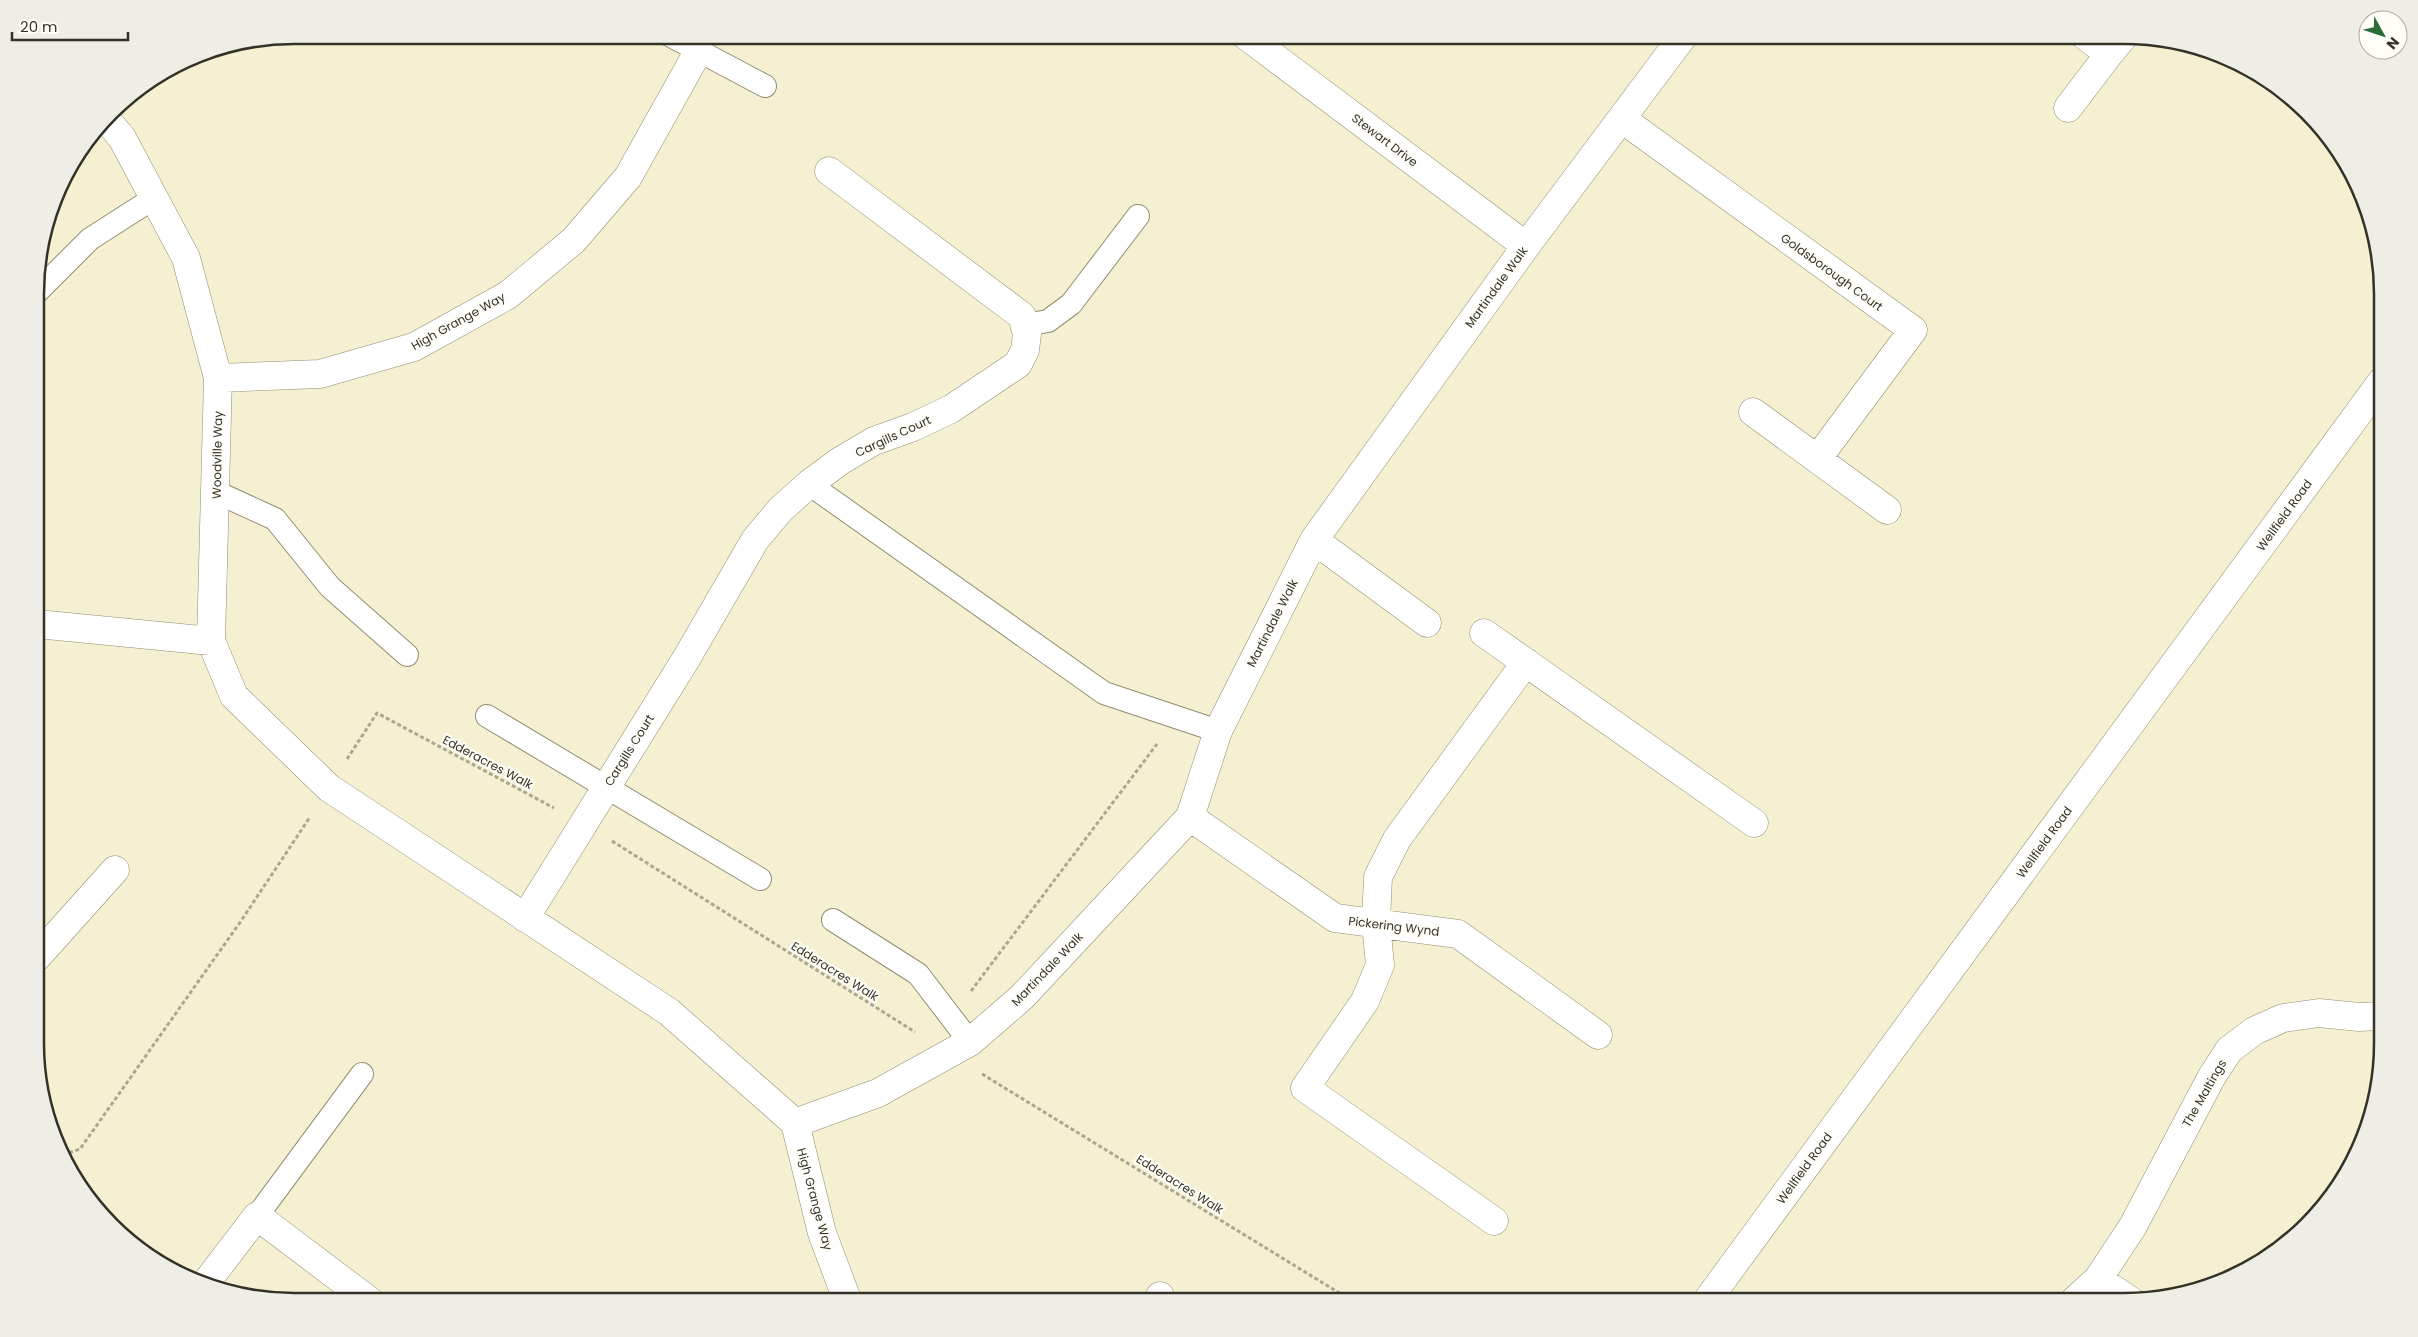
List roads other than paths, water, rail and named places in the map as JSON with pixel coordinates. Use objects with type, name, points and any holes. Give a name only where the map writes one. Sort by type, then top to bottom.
[{"type":"street","name":"Stewart Drive","points":[[1257,44],[1526,246]]},
{"type":"street","name":"Martindale Walk","points":[[795,1124],[878,1093],[960,1047],[1022,997],[1190,817],[1218,731],[1314,540],[1526,246],[1677,44]]},
{"type":"street","points":[[2068,108],[2117,45]]},
{"type":"street","name":"High Grange Way","points":[[218,378],[320,374],[329,372],[414,347],[508,295],[574,240],[628,177],[699,50]]},
{"type":"street","name":"Goldsborough Court","points":[[1622,119],[1913,330],[1818,458]]},
{"type":"street","name":"Woodville Way","points":[[110,124],[122,138],[186,258],[218,378],[211,640]]},
{"type":"street","points":[[829,171],[1022,316],[1025,325]]},
{"type":"street","name":"Cargills Court","points":[[525,918],[686,659],[755,540],[780,510],[808,484],[840,461],[874,441],[914,427],[951,409],[1018,364],[1026,350],[1028,334],[1025,325]]},
{"type":"street","name":"Wellfield Road","points":[[1713,1293],[2374,392]]},
{"type":"street","points":[[1753,412],[1887,510]]},
{"type":"street","points":[[1314,540],[1427,623]]},
{"type":"street","points":[[44,625],[211,640],[234,696],[329,788],[669,1012],[795,1124]]},
{"type":"street","points":[[1484,633],[1754,823]]},
{"type":"street","points":[[1494,1221],[1305,1088],[1365,1002],[1380,965],[1376,923],[1378,877],[1396,839],[1526,662]]},
{"type":"street","name":"Pickering Wynd","points":[[1190,817],[1335,918],[1458,934],[1598,1035]]},
{"type":"street","points":[[44,949],[115,870]]},
{"type":"street","name":"The Maltings","points":[[2083,1293],[2098,1279],[2133,1226],[2211,1078],[2229,1050],[2254,1031],[2283,1018],[2319,1013],[2359,1018],[2374,1017]]},
{"type":"street","name":"High Grange Way","points":[[795,1124],[822,1234],[845,1293]]},
{"type":"street","points":[[209,1278],[257,1216],[359,1293]]},
{"type":"street","points":[[2098,1279],[2118,1293]]},
{"type":"lane","points":[[687,44],[765,86]]},
{"type":"lane","points":[[44,285],[90,240],[154,198]]},
{"type":"lane","points":[[1025,325],[1048,321],[1071,304],[1138,216]]},
{"type":"lane","points":[[808,484],[1104,694],[1218,731]]},
{"type":"lane","points":[[216,492],[275,519],[330,587],[407,655]]},
{"type":"lane","points":[[487,716],[760,879]]},
{"type":"lane","points":[[833,920],[918,974],[951,1017],[960,1047]]},
{"type":"lane","points":[[257,1216],[362,1074]]}]
